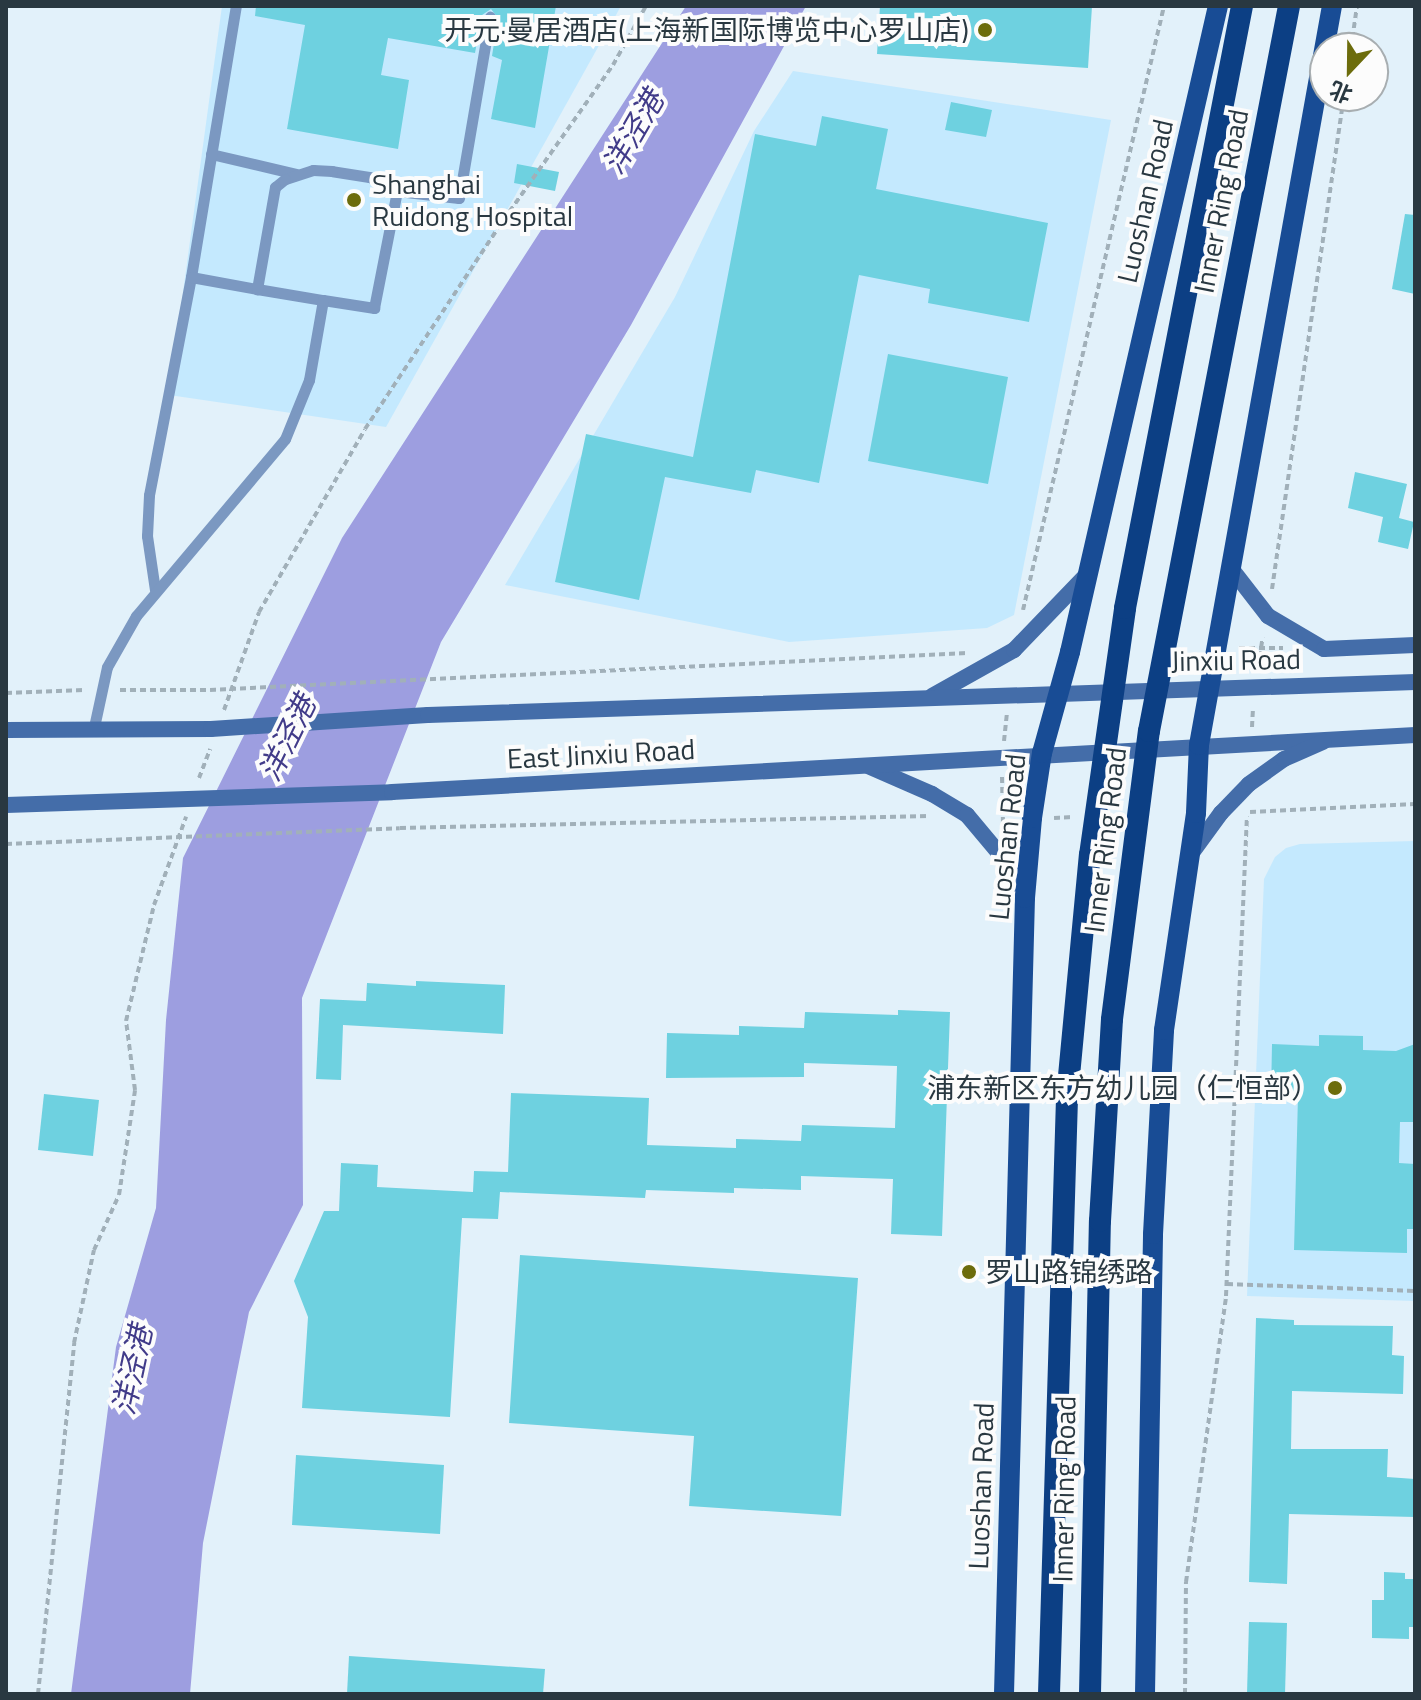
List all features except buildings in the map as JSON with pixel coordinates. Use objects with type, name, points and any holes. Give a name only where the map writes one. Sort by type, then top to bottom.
[{"type":"highway","name":"Inner Ring Road","points":[[1049,1694],[1067,1097],[1090,855],[1125,608],[1242,6]]},
{"type":"highway","name":"Inner Ring Road","points":[[1090,1694],[1100,1221],[1112,1019],[1149,731],[1289,6]]},
{"type":"main road","name":"Luoshan Road","points":[[1004,1694],[1025,898],[1032,818],[1042,753],[1089,572],[1218,6]]},
{"type":"main road","points":[[1145,1694],[1153,1218],[1164,1030],[1190,855],[1199,745],[1332,6]]},
{"type":"main road","points":[[1230,567],[1268,616],[1324,649],[1415,645]]},
{"type":"main road","points":[[927,698],[1014,650],[1089,572]]},
{"type":"main road","name":"Jinxiu Road","points":[[1058,692],[1415,682]]},
{"type":"main road","name":"East Jinxiu Road","points":[[6,730],[94,727],[211,729],[428,715],[1058,692]]},
{"type":"main road","points":[[1199,745],[1415,735]]},
{"type":"main road","points":[[1190,855],[1221,813],[1249,784],[1284,759],[1333,738]]},
{"type":"main road","name":"East Jinxiu Road","points":[[6,805],[392,792],[1199,745]]},
{"type":"main road","points":[[865,765],[932,794],[967,815],[1009,865],[1025,898]]},
{"type":"lane","points":[[155,590],[147,536],[149,495],[191,277],[236,6]]},
{"type":"lane","points":[[275,187],[296,174],[313,170],[369,177],[397,191],[459,198],[490,17]]},
{"type":"lane","points":[[211,154],[296,174]]},
{"type":"lane","points":[[257,289],[275,187],[272,168]]},
{"type":"lane","points":[[191,277],[374,308],[397,191]]},
{"type":"lane","points":[[94,727],[107,667],[155,590],[285,439],[309,380],[323,300]]},
{"type":"path","points":[[210,690],[1014,650],[1164,6]]},
{"type":"path","points":[[1353,32],[1357,6]]},
{"type":"path","points":[[1251,742],[1255,686],[1268,616],[1342,112]]},
{"type":"path","points":[[1185,1694],[1186,1582],[1227,1284],[1249,784]]},
{"type":"path","points":[[1221,813],[1415,804]]},
{"type":"path","points":[[6,844],[400,828],[967,815],[1077,817]]},
{"type":"path","points":[[1227,1284],[1415,1291]]},
{"type":"shaded area","name":"Shanghai Ruidong Hospital","points":[[222,6],[621,6],[386,427],[169,395]]},
{"type":"shaded area","points":[[793,71],[1111,120],[1014,615],[987,628],[789,642],[505,585],[675,297],[754,131]]},
{"type":"shaded area","name":"浦东新区东方幼儿园（仁恒部）","points":[[1415,841],[1415,1301],[1247,1296],[1264,879],[1275,857],[1286,848],[1300,844]]},
{"type":"water","name":"洋泾港","points":[[686,6],[806,6],[631,325],[441,642],[302,998],[303,1205],[249,1312],[203,1543],[190,1694],[71,1694],[116,1347],[156,1208],[166,1020],[183,858],[342,538]]},
{"type":"place","name":"开元·曼居酒店(上海新国际博览中心罗山店)","points":[[985,30]]},
{"type":"place","name":"Shanghai Ruidong Hospital","points":[[354,200]]},
{"type":"place","name":"浦东新区东方幼儿园（仁恒部）","points":[[1335,1088]]},
{"type":"place","name":"罗山路锦绣路","points":[[969,1272]]}]
